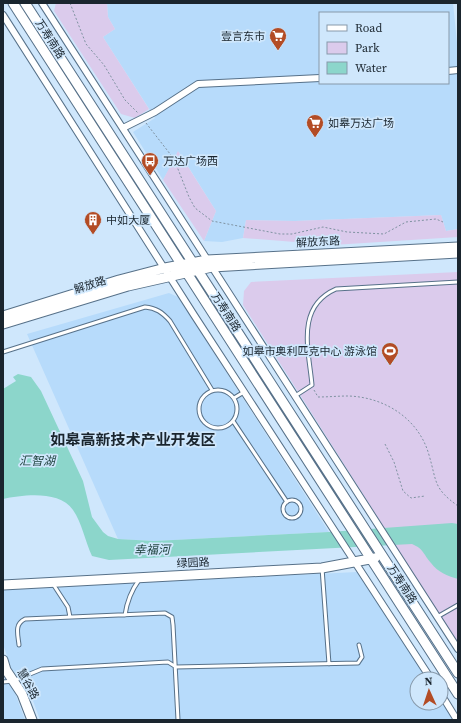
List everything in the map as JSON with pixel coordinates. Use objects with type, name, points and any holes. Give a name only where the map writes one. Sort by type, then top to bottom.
[{"type":"main road","name":"万寿南路","points":[[13,3],[458,694]]},
{"type":"main road","name":"万寿南路","points":[[25,3],[458,673]]},
{"type":"main road","name":"解放东路","points":[[180,264],[195,266],[209,263],[458,247]]},
{"type":"main road","name":"解放东路","points":[[209,263],[458,253]]},
{"type":"main road","name":"解放路","points":[[3,324],[128,286],[167,272],[180,264]]},
{"type":"main road","name":"解放东路","points":[[186,273],[195,266]]},
{"type":"main road","name":"解放路","points":[[3,316],[167,272],[186,273]]},
{"type":"main road","name":"绿园路","points":[[3,585],[322,568],[383,557]]},
{"type":"main road","name":"慧谷路","points":[[3,660],[13,681],[22,694],[32,720]]},
{"type":"street","points":[[42,3],[458,649]]},
{"type":"street","points":[[3,15],[244,392],[426,671]]},
{"type":"street","points":[[123,128],[143,119],[198,84],[319,78]]},
{"type":"street","points":[[449,706],[458,720]]},
{"type":"lane","points":[[295,396],[312,385],[307,351],[308,322],[316,306],[325,294],[336,289],[458,282]]},
{"type":"lane","points":[[3,352],[145,307],[155,308],[164,313],[170,321],[212,390]]},
{"type":"lane","points":[[212,390],[224,391],[234,398],[237,410],[233,421],[222,428],[209,426],[204,422],[199,410],[199,403],[202,398],[212,390]]},
{"type":"lane","points":[[234,398],[244,392]]},
{"type":"lane","points":[[233,421],[288,502]]},
{"type":"lane","points":[[293,500],[300,505],[301,511],[296,518],[290,518],[283,512],[283,506],[288,502],[293,500]]},
{"type":"lane","points":[[322,568],[329,664]]},
{"type":"lane","points":[[125,614],[126,603],[132,589],[142,577]]},
{"type":"lane","points":[[52,582],[68,608],[70,617]]},
{"type":"lane","points":[[437,617],[458,605]]},
{"type":"lane","points":[[19,645],[17,625],[20,621],[25,619],[165,613],[172,617],[178,720]]},
{"type":"lane","points":[[3,682],[13,681],[42,669],[168,662],[176,667],[358,663],[362,657],[359,645]]},
{"type":"path","points":[[70,3],[86,44],[112,75],[125,100],[143,119],[174,159],[195,208],[212,221],[280,234],[298,233],[323,227],[348,232],[384,234],[406,222],[436,219],[443,222]]},
{"type":"path","points":[[312,385],[318,396],[349,396],[377,400],[394,408],[408,419],[421,436],[429,454],[438,489],[458,506]]},
{"type":"path","points":[[385,444],[403,491],[411,498],[425,496]]},
{"type":"shaded area","points":[[107,3],[453,3],[458,52],[458,229],[446,231],[441,215],[295,221],[246,220],[243,238],[222,242],[204,241],[216,211],[179,152],[163,180],[133,132],[155,118],[103,37],[115,29],[108,17]]},
{"type":"shaded area","points":[[169,293],[178,297],[329,532],[154,541],[118,539],[27,334]]},
{"type":"shaded area","points":[[357,572],[422,671],[409,671],[409,711],[447,711],[453,720],[40,720],[29,690],[11,668],[3,644],[3,589]]},
{"type":"shaded area","points":[[3,677],[14,690],[25,720],[3,720]]},
{"type":"green space","points":[[56,3],[107,3],[108,17],[115,29],[103,37],[149,109],[135,118],[121,114],[54,11]]},
{"type":"green space","points":[[178,151],[216,211],[204,241],[163,180]]},
{"type":"green space","points":[[441,215],[446,231],[458,229],[458,237],[333,245],[243,238],[246,220],[295,221]]},
{"type":"green space","points":[[458,272],[458,644],[243,305],[244,291],[251,282]]},
{"type":"water","points":[[18,374],[31,377],[41,391],[83,481],[92,517],[103,532],[108,536],[118,539],[154,541],[329,532],[452,523],[458,524],[458,579],[446,575],[437,569],[421,550],[412,544],[109,560],[92,556],[79,521],[73,510],[67,504],[59,499],[30,495],[3,499],[3,389],[16,381],[13,377]]},
{"type":"place","name":"壹言东市","points":[[278,51]]},
{"type":"place","name":"如皋万达广场","points":[[315,138]]},
{"type":"place","name":"万达广场西","points":[[150,176]]},
{"type":"place","name":"中如大厦","points":[[93,235]]},
{"type":"place","name":"如皋市奥利匹克中心 游泳馆","points":[[390,366]]},
{"type":"district","name":"如皋高新技术产业开发区","points":[[133,439]]},
{"type":"water label","name":"汇智湖","points":[[37,461]]},
{"type":"water label","name":"幸福河","points":[[152,550]]}]
